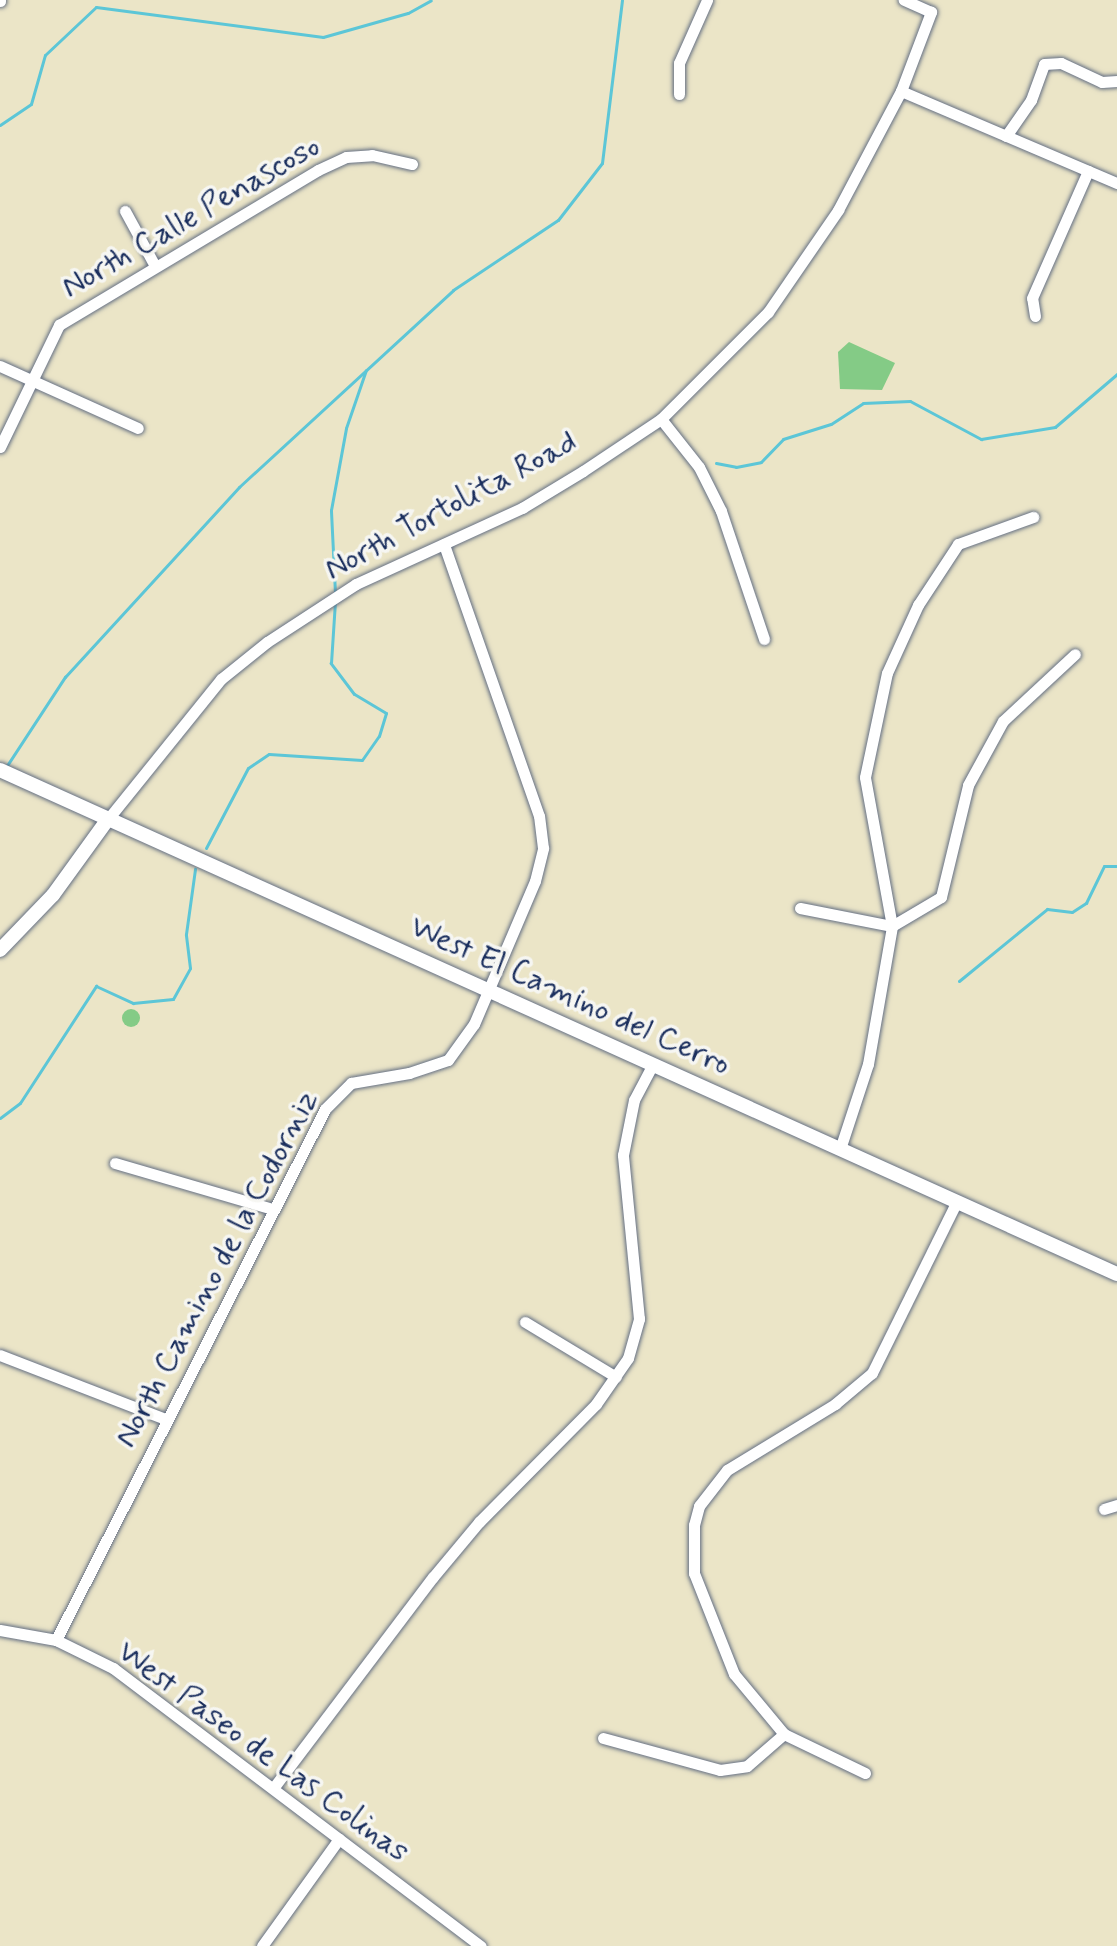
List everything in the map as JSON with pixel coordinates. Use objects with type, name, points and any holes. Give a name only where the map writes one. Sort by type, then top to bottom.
[{"type":"street","points":[[679,94],[679,63],[707,0]]},
{"type":"street","name":"North Tortolita Road","points":[[0,950],[53,895],[108,819],[221,679],[267,642],[356,584],[522,508],[661,419],[768,312],[802,267],[901,91],[931,12],[904,0]]},
{"type":"street","points":[[1006,136],[1031,100],[1044,64],[1061,63],[1102,82],[1117,81]]},
{"type":"street","points":[[901,91],[1117,183]]},
{"type":"street","name":"North Calle Penascoso","points":[[0,447],[59,325],[155,266],[346,157],[372,155],[412,164]]},
{"type":"street","points":[[1035,316],[1032,298],[1088,171]]},
{"type":"street","points":[[125,211],[155,266]]},
{"type":"street","points":[[0,366],[138,428]]},
{"type":"street","points":[[661,419],[699,467],[721,511],[764,639]]},
{"type":"street","points":[[840,1149],[868,1064],[892,926],[865,777],[887,673],[917,607],[958,544],[1033,517]]},
{"type":"street","name":"North Camino de la Codorniz","points":[[56,1640],[165,1419],[331,1100],[351,1083],[409,1073],[448,1060],[474,1024],[538,873],[542,834],[528,775],[444,544]]},
{"type":"street","points":[[800,908],[892,926],[941,897],[968,785],[1003,721],[1075,654]]},
{"type":"street","name":"West El Camino del Cerro","points":[[0,770],[1117,1274]]},
{"type":"street","points":[[274,1787],[445,1562],[596,1404],[628,1358],[639,1319],[623,1155],[626,1124],[653,1064]]},
{"type":"street","points":[[115,1163],[272,1209]]},
{"type":"street","points":[[865,1773],[784,1734],[734,1674],[699,1587],[691,1547],[699,1506],[727,1470],[835,1404],[872,1373],[957,1201]]},
{"type":"street","points":[[525,1322],[616,1377]]},
{"type":"street","points":[[0,1355],[165,1419]]},
{"type":"street","points":[[1104,1509],[1117,1505]]},
{"type":"street","name":"West Paseo de Las Colinas","points":[[0,1630],[56,1640],[113,1668],[481,1946]]},
{"type":"street","points":[[603,1738],[720,1770],[747,1766],[784,1734]]},
{"type":"street","points":[[262,1946],[339,1839]]},
{"type":"green space","points":[[849,342],[895,363],[882,390],[840,389],[838,352]]},
{"type":"green space","points":[[131,1009],[140,1018],[131,1027],[122,1018]]},
{"type":"waterway","points":[[0,125],[31,104],[45,55],[96,7],[323,37],[408,13],[431,0]]},
{"type":"waterway","points":[[6,767],[65,677],[239,487],[453,290],[558,220],[602,163],[622,0]]},
{"type":"waterway","points":[[335,593],[331,510],[346,428],[366,370]]},
{"type":"waterway","points":[[716,463],[736,467],[761,462],[783,439],[831,424],[863,403],[910,401],[981,439],[1055,427],[1117,374]]},
{"type":"waterway","points":[[206,848],[248,768],[269,754],[362,760],[379,736],[386,713],[354,694],[331,663],[335,601]]},
{"type":"waterway","points":[[959,981],[1047,909],[1072,912],[1086,903],[1104,866],[1117,866]]},
{"type":"waterway","points":[[0,1118],[20,1103],[96,986],[133,1003],[173,999],[190,968],[186,934],[195,869]]}]
